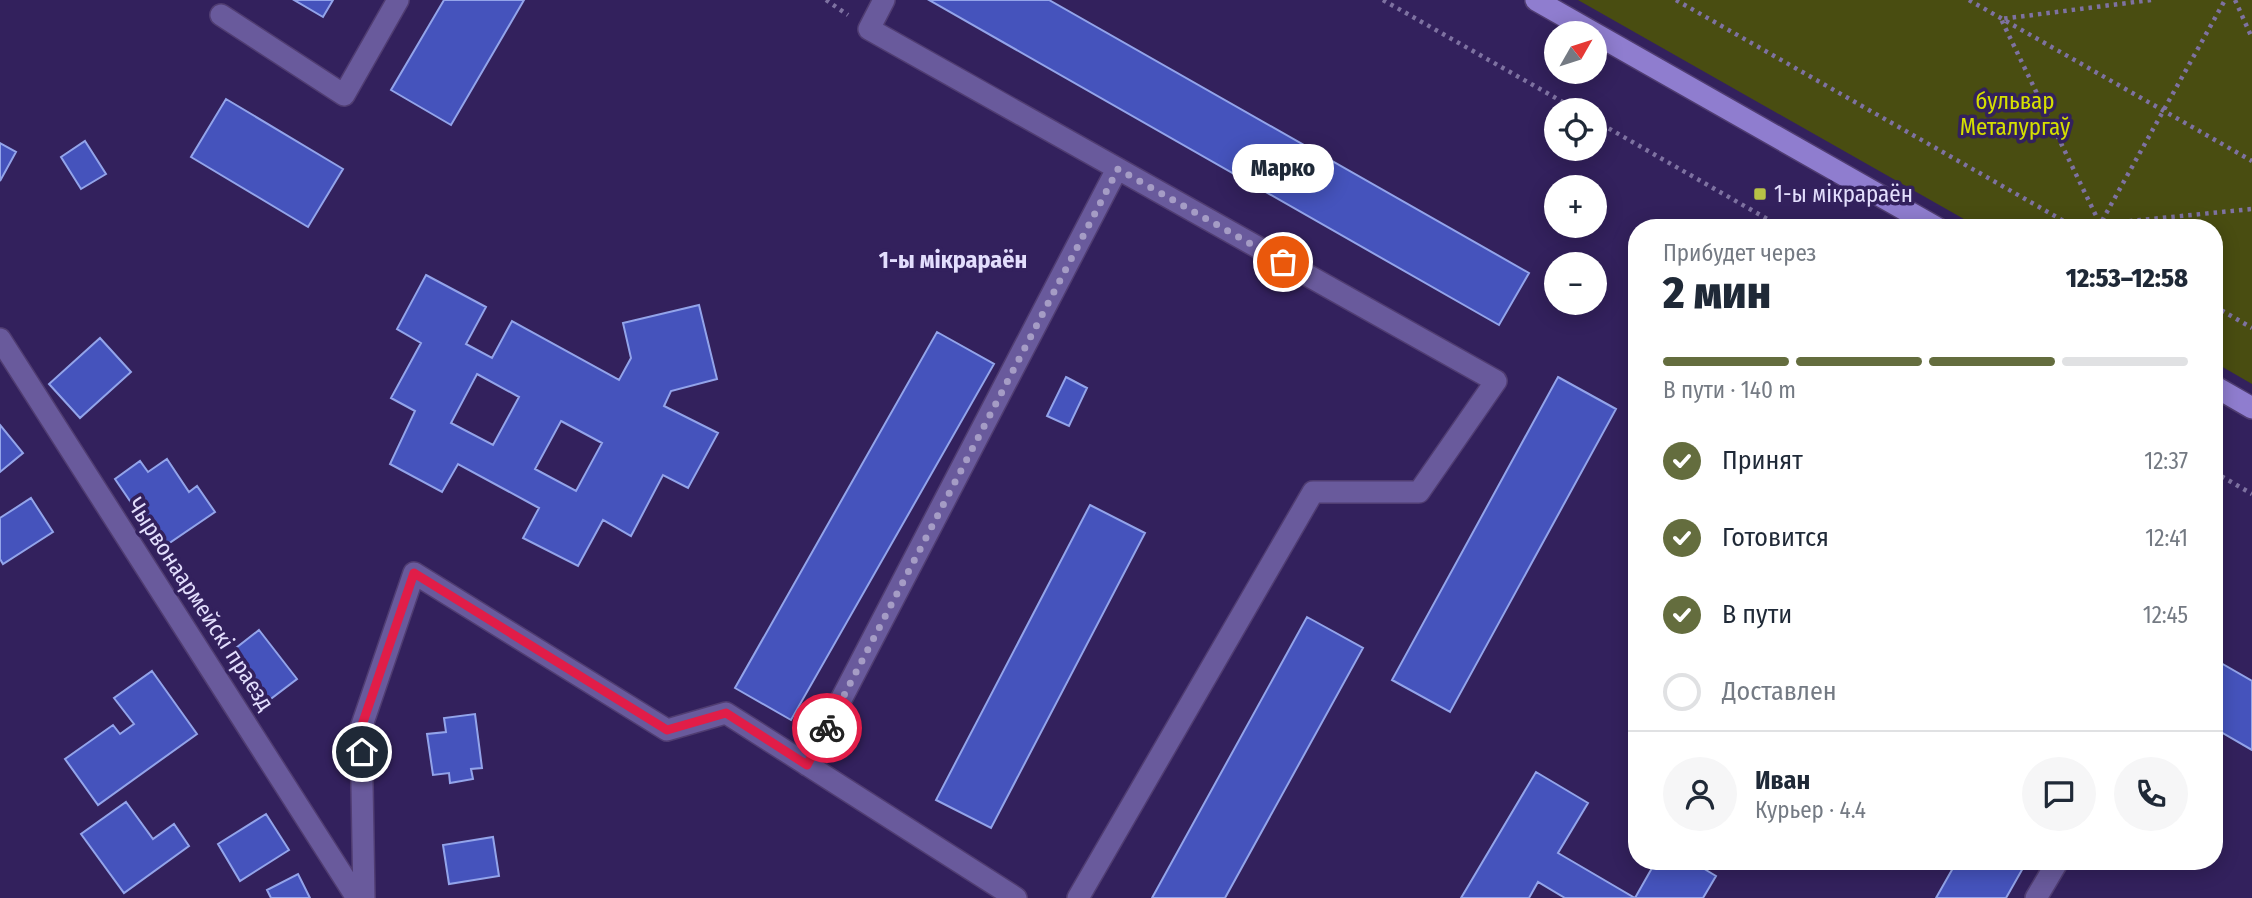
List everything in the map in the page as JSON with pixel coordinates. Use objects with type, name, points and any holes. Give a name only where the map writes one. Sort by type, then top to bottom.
[{"type":"main road","points":[[1536,0],[1921,219]]},
{"type":"main road","points":[[2223,391],[2252,408]]},
{"type":"street","points":[[221,15],[344,95],[398,0]]},
{"type":"street","points":[[884,0],[869,29],[1496,381],[1419,492],[1312,492],[1078,898]]},
{"type":"street","points":[[807,765],[1118,169]]},
{"type":"street","name":"Чырвонаармейскі праезд","points":[[0,339],[357,898]]},
{"type":"street","points":[[364,898],[361,728],[414,573],[667,730],[726,713],[1016,898]]},
{"type":"street","points":[[2036,898],[2053,870]]},
{"type":"path","points":[[1383,0],[1556,98]]},
{"type":"path","points":[[1676,0],[2060,219]]},
{"type":"path","points":[[1969,0],[2252,161]]},
{"type":"path","points":[[2001,19],[2151,0]]},
{"type":"path","points":[[2102,219],[2225,0]]},
{"type":"path","points":[[2235,0],[2252,38]]},
{"type":"path","points":[[2001,19],[2096,219]]},
{"type":"path","points":[[1607,127],[1767,219]]},
{"type":"path","points":[[2156,219],[2252,209]]},
{"type":"path","points":[[2223,311],[2252,328]]},
{"type":"path","points":[[2223,477],[2252,494]]},
{"type":"green space","name":"бульвар Металургаў","points":[[1578,0],[2252,0],[2252,384],[2223,367],[2223,219],[1964,219]]},
{"type":"building","points":[[294,0],[333,0],[323,17]]},
{"type":"building","points":[[444,0],[524,0],[451,125],[391,90]]},
{"type":"building","points":[[929,0],[1049,0],[1529,273],[1499,325]]},
{"type":"building","points":[[226,99],[343,169],[308,227],[191,157]]},
{"type":"building","points":[[85,141],[106,174],[81,189],[61,157]]},
{"type":"building","points":[[0,143],[16,152],[0,181]]},
{"type":"building","points":[[426,275],[486,307],[466,344],[492,358],[512,321],[619,380],[631,358],[623,323],[699,305],[717,379],[671,391],[664,406],[718,433],[688,488],[663,475],[631,536],[603,520],[578,566],[523,538],[539,508],[458,464],[442,492],[390,464],[415,411],[391,398],[421,343],[397,329]],"holes":[[[477,374],[519,397],[493,445],[451,423]],[[561,421],[602,443],[576,491],[535,469]]]},
{"type":"building","points":[[937,332],[994,364],[791,720],[735,688]]},
{"type":"building","points":[[100,338],[131,372],[80,418],[49,384]]},
{"type":"building","points":[[1066,377],[1087,388],[1069,426],[1047,416]]},
{"type":"building","points":[[1558,377],[1616,409],[1450,712],[1392,680]]},
{"type":"building","points":[[0,425],[23,453],[0,472]]},
{"type":"building","points":[[167,459],[189,492],[197,486],[215,512],[162,548],[115,479],[140,461],[148,472]]},
{"type":"building","points":[[31,498],[53,532],[3,564],[0,559],[0,518]]},
{"type":"building","points":[[1090,505],[1145,533],[991,828],[936,800]]},
{"type":"building","points":[[1307,617],[1363,648],[1225,898],[1152,898]]},
{"type":"building","points":[[259,630],[297,679],[264,704],[227,655]]},
{"type":"building","points":[[2223,664],[2252,681],[2252,750],[2223,733]]},
{"type":"building","points":[[152,671],[197,734],[98,805],[65,759],[113,725],[120,734],[134,724],[114,698]]},
{"type":"building","points":[[475,714],[482,768],[471,769],[473,779],[450,783],[449,773],[433,775],[427,734],[446,732],[444,718]]},
{"type":"building","points":[[1536,772],[1588,803],[1558,853],[1635,898],[1565,898],[1538,882],[1529,898],[1461,898]]},
{"type":"building","points":[[126,802],[153,839],[174,824],[189,846],[124,893],[81,834]]},
{"type":"building","points":[[266,814],[289,850],[240,881],[218,844]]},
{"type":"building","points":[[493,837],[499,876],[449,884],[443,845]]},
{"type":"building","points":[[1651,870],[1706,870],[1716,876],[1703,898],[1635,898]]},
{"type":"building","points":[[1952,870],[2022,870],[2006,898],[1936,898]]},
{"type":"building","points":[[298,874],[310,898],[271,898],[267,890]]},
{"type":"way so far","points":[[827,728],[1118,169],[1283,262]]},
{"type":"place","name":"1-ы мікрараён","points":[[1760,194]]},
{"type":"place","name":"Марко","points":[[1283,262]]},
{"type":"district","name":"1-ы мікрараён","points":[[953,260]]},
{"type":"route","points":[[362,752],[361,728],[414,573],[667,730],[726,713],[807,765],[827,728]]}]
